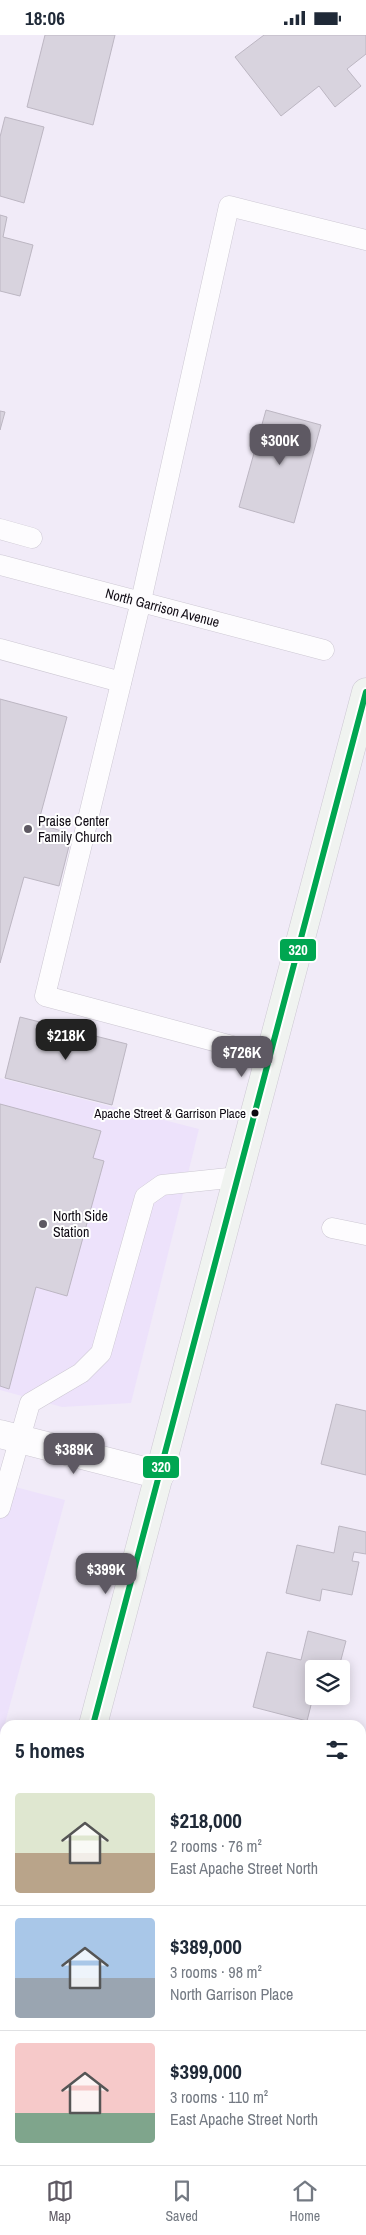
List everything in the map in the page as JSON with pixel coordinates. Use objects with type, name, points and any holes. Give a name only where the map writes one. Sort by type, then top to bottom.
[{"type":"main road","points":[[94,1720],[366,692]]},
{"type":"street","points":[[9,1436],[160,1475]]},
{"type":"lane","points":[[270,1055],[45,997],[140,601],[229,207],[366,240]]},
{"type":"lane","points":[[0,529],[32,538]]},
{"type":"lane","name":"North Garrison Avenue","points":[[0,565],[324,650]]},
{"type":"lane","points":[[0,649],[121,681]]},
{"type":"lane","points":[[0,1509],[9,1436],[30,1403],[81,1373],[101,1353],[145,1197],[162,1185],[238,1177]]},
{"type":"lane","points":[[332,1228],[366,1235]]},
{"type":"shaded area","points":[[0,1078],[199,1129],[131,1403],[62,1407],[0,1390]]},
{"type":"shaded area","points":[[0,1483],[65,1500],[6,1720],[0,1720]]},
{"type":"building","points":[[45,35],[115,35],[93,125],[27,107]]},
{"type":"building","points":[[264,35],[366,35],[366,54],[347,69],[361,86],[335,107],[319,86],[281,116],[235,57]]},
{"type":"building","points":[[5,117],[44,127],[24,203],[0,196],[0,137]]},
{"type":"building","points":[[0,215],[7,217],[3,237],[33,245],[20,296],[0,291]]},
{"type":"building","points":[[266,410],[321,425],[294,523],[239,507]]},
{"type":"building","points":[[0,411],[5,412],[0,430]]},
{"type":"building","name":"Praise Center Family Church","points":[[0,699],[67,717],[38,824],[72,834],[59,886],[24,877],[0,963]]},
{"type":"building","points":[[20,1017],[127,1044],[112,1105],[5,1078]]},
{"type":"building","name":"North Side Station","points":[[0,1104],[101,1131],[93,1158],[104,1161],[67,1296],[36,1287],[9,1389],[0,1386]]},
{"type":"building","points":[[336,1404],[366,1411],[366,1475],[321,1464]]},
{"type":"building","points":[[339,1526],[366,1532],[366,1554],[354,1552],[352,1561],[359,1562],[352,1595],[322,1589],[320,1601],[286,1593],[297,1545],[334,1553]]},
{"type":"building","points":[[308,1631],[346,1641],[341,1660],[305,1660],[305,1705],[311,1705],[307,1720],[253,1707],[267,1652],[301,1660]]},
{"type":"transit line","name":"320","points":[[94,1720],[366,692]]},
{"type":"place","name":"Praise Center Family Church","points":[[28,829]]},
{"type":"place","name":"Apache Street & Garrison Place","points":[[255,1113]]},
{"type":"place","name":"North Side Station","points":[[43,1224]]}]
